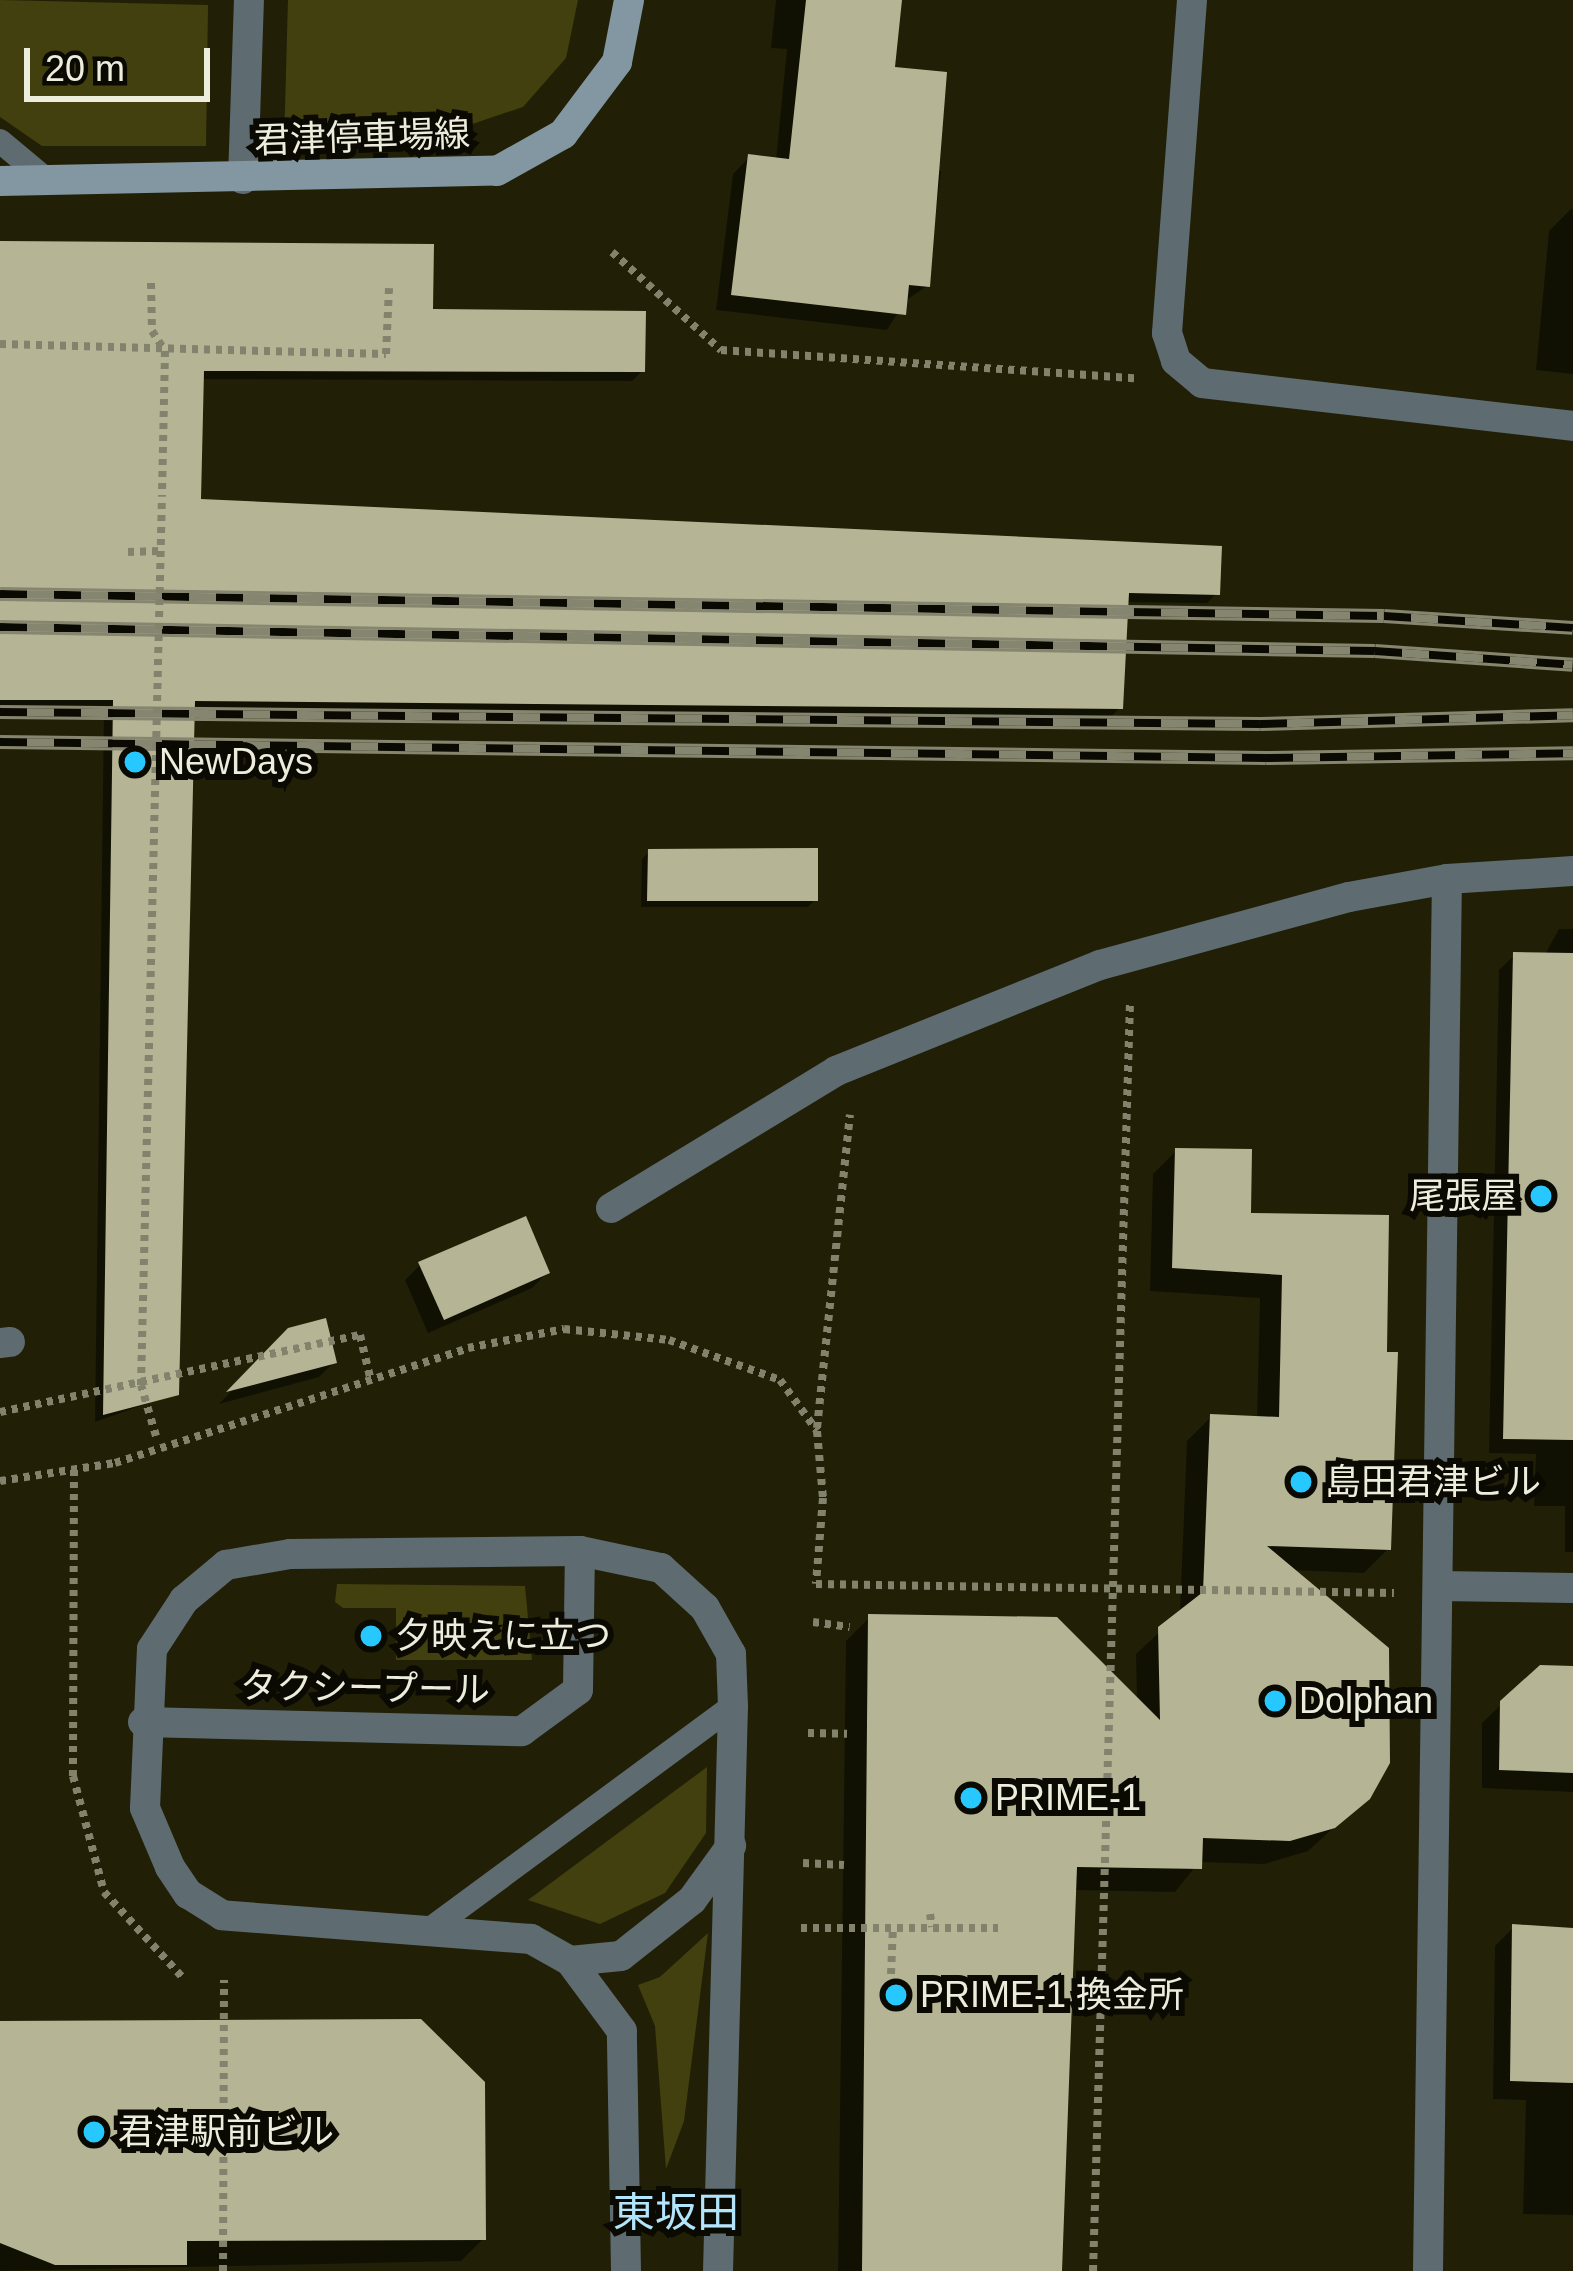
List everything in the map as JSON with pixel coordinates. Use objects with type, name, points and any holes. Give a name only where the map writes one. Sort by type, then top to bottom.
[{"type":"main road","name":"君津停車場線","points":[[0,181],[497,171],[563,134],[617,62],[629,0]]},
{"type":"street","points":[[243,179],[249,0]]},
{"type":"street","points":[[1192,0],[1167,333],[1176,361],[1202,383],[1573,426]]},
{"type":"street","points":[[611,1208],[836,1071],[1100,965],[1210,929],[1447,879],[1573,871]]},
{"type":"street","points":[[1428,2271],[1423,1590],[1447,879]]},
{"type":"street","points":[[626,2271],[629,2102],[622,2031],[570,1961],[531,1939],[433,1927],[257,1922],[222,1915],[188,1894],[145,1808],[143,1722],[152,1649],[184,1600],[226,1565],[290,1554],[580,1551],[661,1568],[704,1608],[731,1654],[733,1706],[718,2271]]},
{"type":"street","name":"タクシープール","points":[[143,1722],[522,1731],[578,1690],[580,1551]]},
{"type":"street","points":[[1423,1590],[1573,1588]]},
{"type":"street","points":[[570,1961],[620,1956],[692,1900],[730,1846]]},
{"type":"lane","points":[[0,141],[49,182]]},
{"type":"lane","points":[[433,1927],[733,1706]]},
{"type":"path","points":[[612,252],[721,350],[1202,383]]},
{"type":"path","points":[[151,286],[152,332],[165,351],[141,1385],[161,1448]]},
{"type":"path","points":[[0,344],[386,354],[389,288]]},
{"type":"path","points":[[128,552],[160,551]]},
{"type":"path","points":[[1093,2271],[1130,990]]},
{"type":"path","points":[[850,1101],[817,1431],[823,1498],[815,1584],[1423,1590]]},
{"type":"path","points":[[0,1481],[161,1448],[468,1348],[564,1329],[669,1340],[780,1380],[817,1431]]},
{"type":"path","points":[[0,1412],[360,1335],[371,1381]]},
{"type":"path","points":[[74,1469],[73,1776],[104,1892],[184,1979]]},
{"type":"path","points":[[813,1622],[850,1627]]},
{"type":"path","points":[[808,1733],[847,1734]]},
{"type":"path","points":[[803,1863],[844,1865]]},
{"type":"path","points":[[930,1914],[932,1928]]},
{"type":"path","points":[[801,1928],[998,1928]]},
{"type":"path","points":[[891,1974],[893,1928]]},
{"type":"path","points":[[224,1980],[224,2271]]},
{"type":"shaded area","points":[[0,0],[208,5],[206,146],[42,146],[0,117]]},
{"type":"shaded area","points":[[288,0],[578,0],[566,58],[523,107],[410,145],[284,146]]},
{"type":"shaded area","points":[[337,1584],[525,1586],[532,1660],[396,1660],[396,1608],[343,1608],[335,1602]]},
{"type":"shaded area","points":[[707,1767],[706,1833],[665,1893],[600,1924],[528,1900]]},
{"type":"shaded area","points":[[708,1933],[684,2121],[666,2169],[655,2026],[638,1985],[660,1977]]},
{"type":"building","points":[[806,0],[902,0],[895,67],[947,72],[930,287],[909,285],[906,315],[731,295],[748,154],[789,159]]},
{"type":"building","points":[[0,241],[434,244],[433,309],[646,311],[645,372],[204,371],[201,499],[1222,546],[1220,595],[1129,593],[1123,709],[195,701],[179,1395],[103,1415],[113,700],[0,700]]},
{"type":"building","points":[[818,848],[818,901],[647,901],[648,849]]},
{"type":"building","name":"尾張屋","points":[[1513,952],[1573,953],[1573,1440],[1503,1439]]},
{"type":"building","points":[[1175,1148],[1252,1149],[1251,1213],[1389,1215],[1387,1352],[1398,1352],[1391,1550],[1267,1546],[1389,1648],[1390,1763],[1370,1799],[1335,1828],[1290,1841],[1203,1838],[1202,1869],[1077,1867],[1062,2271],[862,2271],[868,1614],[1057,1617],[1160,1720],[1158,1627],[1203,1592],[1210,1414],[1279,1417],[1282,1275],[1172,1268]]},
{"type":"building","points":[[526,1216],[550,1273],[444,1320],[418,1262]]},
{"type":"building","points":[[326,1318],[337,1363],[226,1392],[288,1328]]},
{"type":"building","points":[[1540,1665],[1573,1666],[1573,1773],[1499,1770],[1500,1701]]},
{"type":"building","points":[[1512,1924],[1573,1928],[1573,2083],[1510,2081]]},
{"type":"building","points":[[421,2019],[485,2082],[486,2240],[187,2241],[187,2265],[55,2265],[0,2243],[0,2021]]},
{"type":"railway","points":[[0,594],[1384,616],[1573,628]]},
{"type":"railway","points":[[0,627],[1375,651],[1573,665]]},
{"type":"railway","points":[[0,712],[1260,724],[1573,715]]},
{"type":"railway","points":[[0,742],[1266,758],[1573,753]]},
{"type":"place","name":"NewDays","points":[[135,762]]},
{"type":"place","name":"尾張屋","points":[[1541,1196]]},
{"type":"place","name":"島田君津ビル","points":[[1301,1482]]},
{"type":"place","name":"夕映えに立つ","points":[[371,1636]]},
{"type":"place","name":"Dolphan","points":[[1275,1701]]},
{"type":"place","name":"PRIME-1","points":[[971,1798]]},
{"type":"place","name":"PRIME-1 換金所","points":[[896,1995]]},
{"type":"place","name":"君津駅前ビル","points":[[94,2132]]},
{"type":"district","name":"東坂田","points":[[676,2213]]}]
